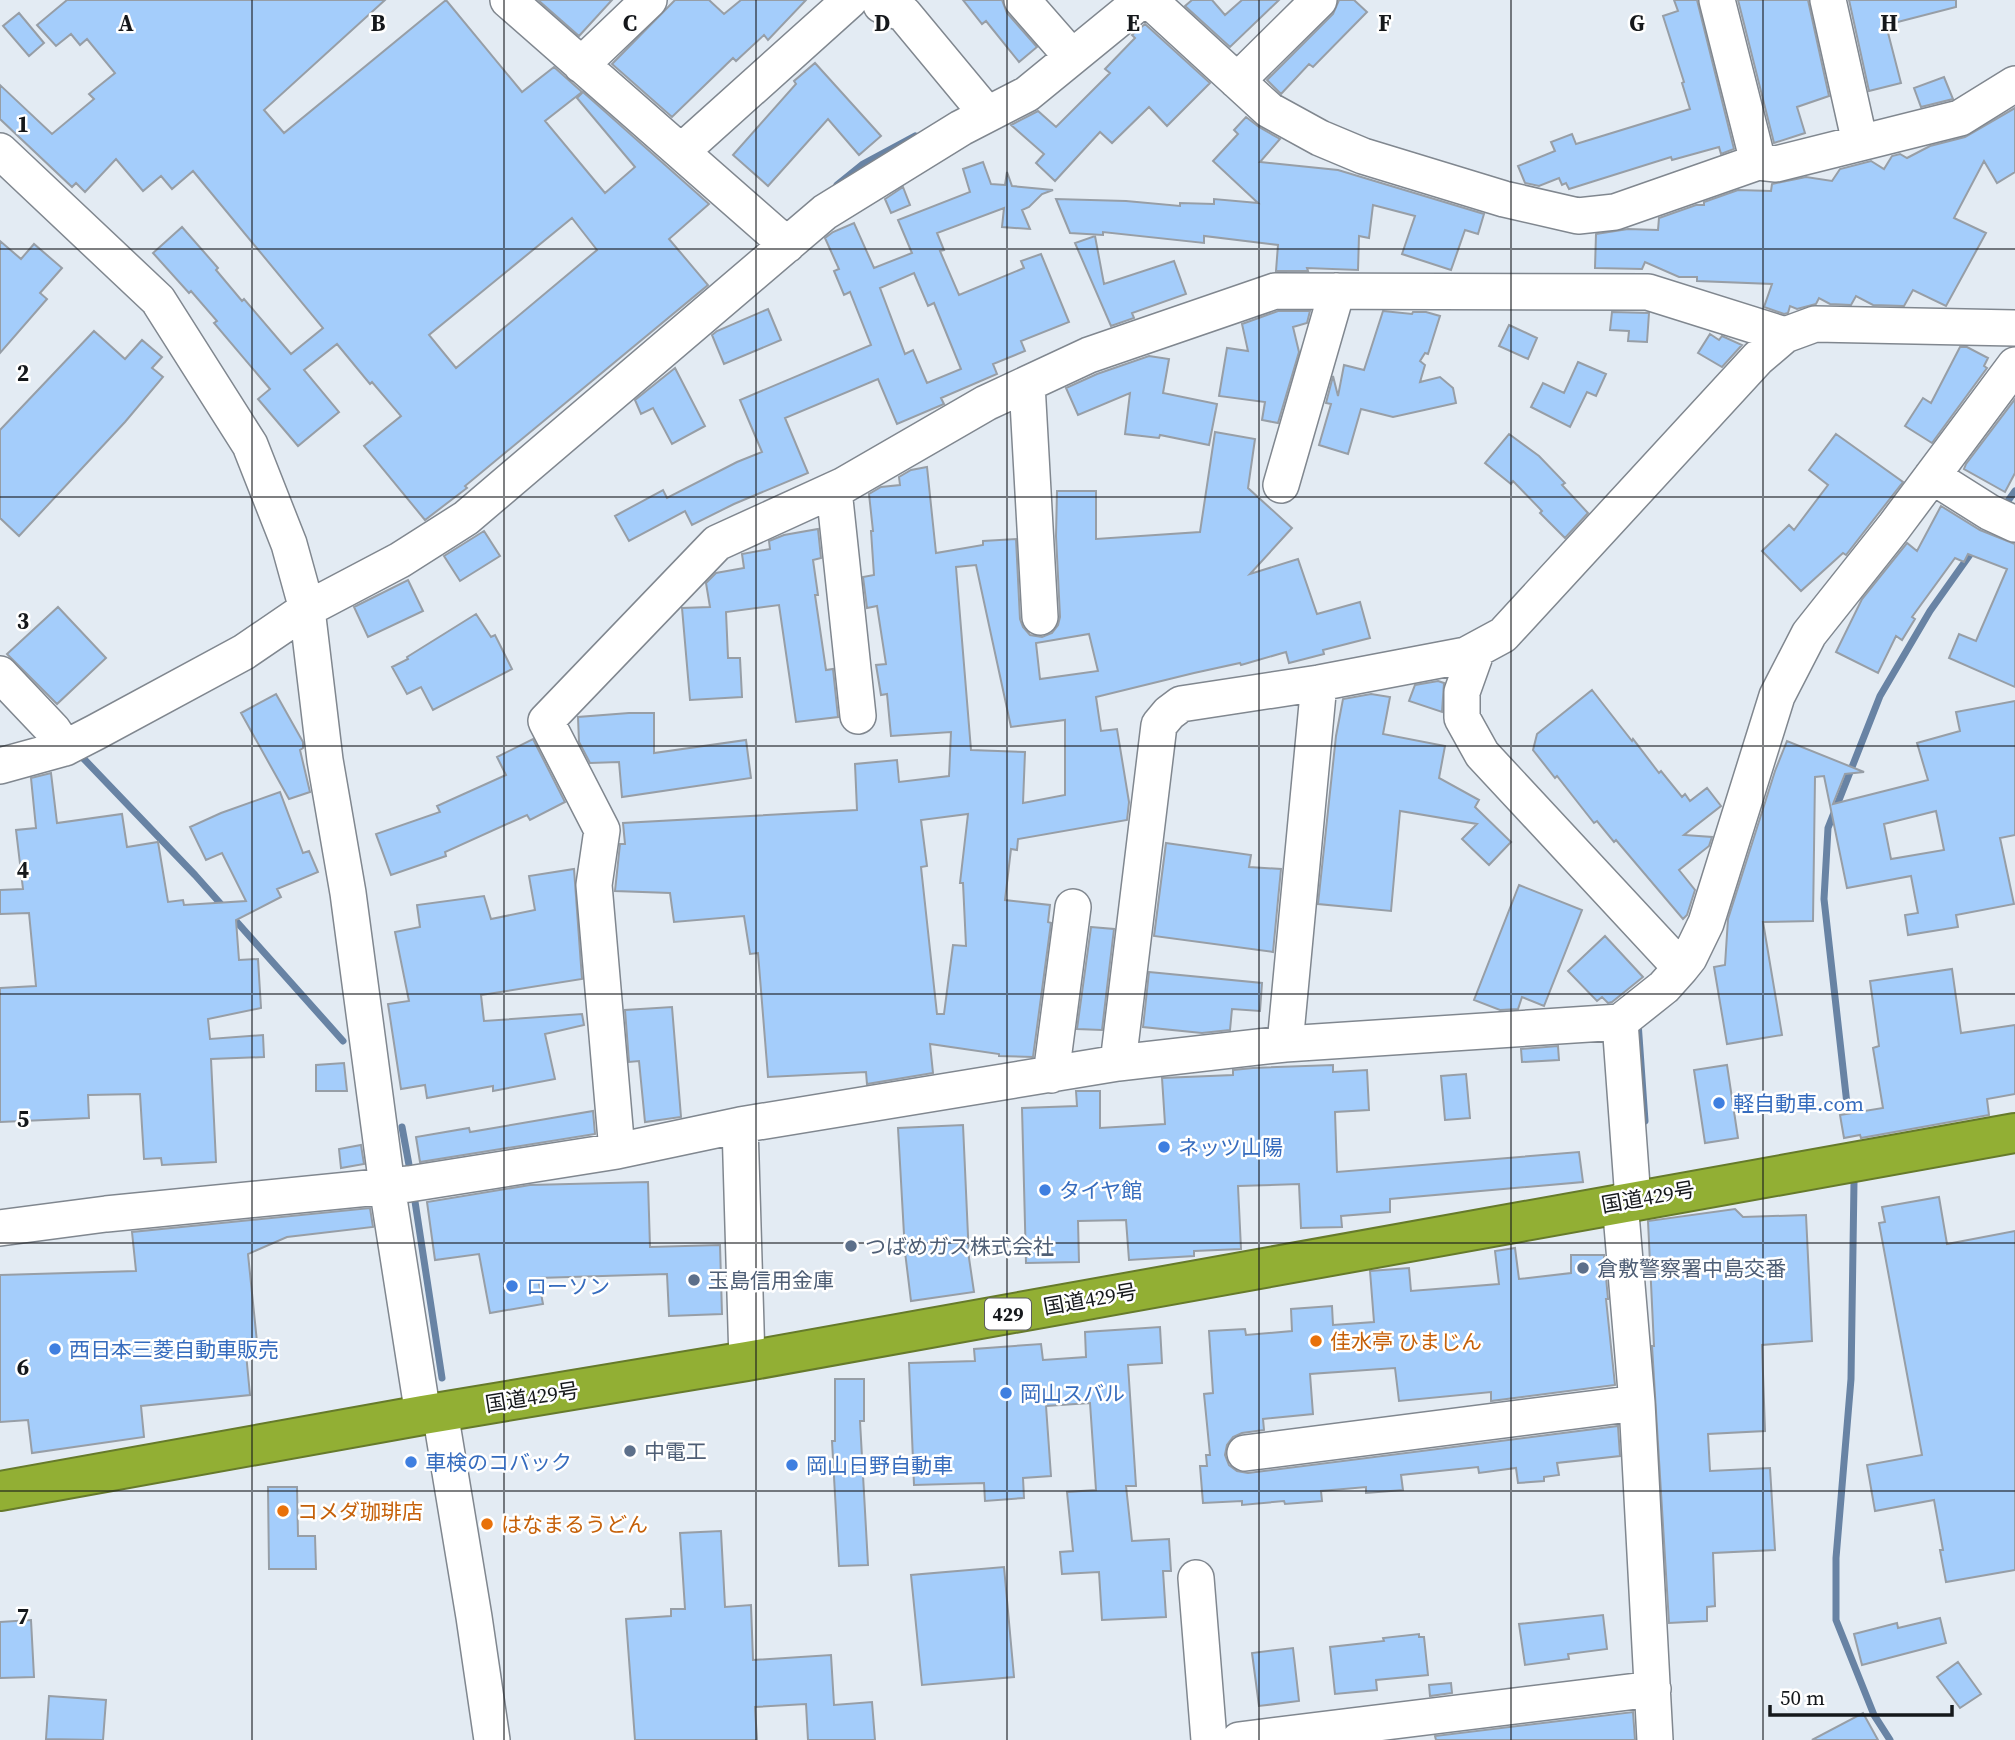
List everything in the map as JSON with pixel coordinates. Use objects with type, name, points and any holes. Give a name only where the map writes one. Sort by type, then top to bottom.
[{"type":"highway","name":"国道429号","points":[[0,1491],[747,1361],[2015,1133]]},
{"type":"street","points":[[508,0],[787,245]]},
{"type":"street","points":[[581,65],[649,0]]},
{"type":"street","points":[[1022,0],[1066,50]]},
{"type":"street","points":[[1237,81],[1319,0]]},
{"type":"street","points":[[1717,0],[1758,162]]},
{"type":"street","points":[[1828,0],[1860,143]]},
{"type":"street","points":[[682,151],[865,2],[904,15],[981,107]]},
{"type":"street","points":[[0,766],[244,652],[307,609],[400,560],[466,518],[825,212],[981,107],[1027,94],[1066,50],[1132,4],[1237,81],[1269,110],[1320,138],[1363,156],[1504,199],[1578,216],[1615,212],[1758,162],[1776,164],[1960,118],[2015,85]]},
{"type":"street","points":[[0,151],[158,300],[250,445],[289,544],[307,609],[325,760],[348,893],[387,1186],[431,1414],[468,1579],[492,1740]]},
{"type":"street","points":[[617,1151],[594,884],[602,830],[546,721],[717,543],[834,490],[986,403],[1089,355],[1275,291],[1648,292],[1785,335]]},
{"type":"street","points":[[1281,485],[1337,291]]},
{"type":"street","points":[[1118,1063],[1159,724],[1169,713],[1181,704],[1319,683],[1466,655],[1503,635],[1758,358],[1785,335],[1815,324],[2015,328]]},
{"type":"street","points":[[0,1228],[106,1214],[387,1186],[617,1151],[740,1125],[1118,1063],[1285,1044],[1619,1022],[1664,987],[1689,958],[1706,923],[1776,696],[1810,634],[2015,366]]},
{"type":"street","points":[[1027,384],[1040,617]]},
{"type":"street","points":[[1932,476],[2003,518]]},
{"type":"street","points":[[834,490],[858,716]]},
{"type":"street","points":[[1477,650],[1462,692],[1462,718],[1482,754],[1681,968]]},
{"type":"street","points":[[0,674],[59,739]]},
{"type":"street","points":[[1285,1044],[1319,683]]},
{"type":"street","points":[[1051,1075],[1073,906]]},
{"type":"street","points":[[1619,1022],[1655,1740]]},
{"type":"street","points":[[740,1125],[747,1361]]},
{"type":"street","points":[[1245,1452],[1637,1403]]},
{"type":"street","points":[[1196,1578],[1209,1740]]},
{"type":"street","points":[[1239,1740],[1653,1689]]},
{"type":"building","points":[[67,0],[385,0],[264,110],[284,133],[446,0],[522,92],[554,67],[582,92],[545,121],[605,193],[635,167],[577,98],[583,92],[709,204],[669,239],[708,285],[465,486],[467,488],[425,520],[364,446],[401,416],[337,344],[304,370],[339,412],[298,446],[258,399],[270,389],[214,323],[217,321],[153,253],[182,227],[218,268],[216,270],[242,301],[244,299],[291,354],[323,328],[193,171],[172,189],[161,176],[143,191],[116,159],[85,192],[76,183],[72,187],[0,119],[0,85],[52,134],[94,99],[89,94],[115,73],[87,39],[80,45],[71,34],[56,46],[37,25]],"holes":[[[572,218],[597,250],[456,368],[429,335]]]},
{"type":"building","points":[[538,0],[612,0],[579,36]]},
{"type":"building","points":[[675,0],[709,0],[724,14],[741,0],[806,0],[768,40],[764,35],[736,61],[733,58],[672,117],[612,64]]},
{"type":"building","points":[[963,0],[1002,0],[1007,13],[1037,47],[1019,62],[986,21],[982,24]]},
{"type":"building","points":[[1192,0],[1212,0],[1225,15],[1242,0],[1279,0],[1230,47],[1185,6]]},
{"type":"building","points":[[1339,0],[1354,0],[1367,12],[1313,67],[1309,64],[1281,94],[1267,80],[1333,14]]},
{"type":"building","points":[[1674,0],[1697,0],[1734,149],[1721,154],[1719,147],[1672,160],[1671,157],[1569,189],[1566,183],[1562,185],[1559,178],[1539,186],[1525,183],[1518,166],[1555,151],[1551,142],[1572,134],[1576,144],[1690,109],[1663,16],[1678,11]]},
{"type":"building","points":[[1738,0],[1808,0],[1829,96],[1797,107],[1805,133],[1774,143]]},
{"type":"building","points":[[1849,0],[1956,0],[1956,7],[1886,25],[1901,83],[1869,91]]},
{"type":"building","points":[[19,13],[44,43],[29,56],[3,26]]},
{"type":"building","points":[[1145,24],[1210,83],[1167,126],[1149,107],[1112,143],[1100,132],[1055,181],[1036,163],[1044,154],[1011,125],[1038,111],[1056,127],[1110,73],[1105,69],[1135,38],[1132,35]]},
{"type":"building","points":[[815,63],[881,136],[859,155],[828,119],[768,186],[733,155],[796,84],[794,81]]},
{"type":"building","points":[[1944,77],[1953,99],[1921,107],[1914,88]]},
{"type":"building","points":[[2015,108],[2015,172],[1997,183],[1984,161],[1954,218],[1986,233],[1946,306],[1913,290],[1904,306],[1873,305],[1856,296],[1851,305],[1830,304],[1819,298],[1816,304],[1797,309],[1790,306],[1788,313],[1784,314],[1764,307],[1772,284],[1697,281],[1697,277],[1679,277],[1645,262],[1642,269],[1595,268],[1596,234],[1628,229],[1658,230],[1659,218],[1696,205],[1704,205],[1704,202],[1738,190],[1771,191],[1772,184],[1806,177],[1832,181],[1840,169],[1871,161],[1884,169],[1892,156],[1900,154],[1907,158],[1930,146],[1965,137]]},
{"type":"building","points":[[1246,117],[1280,139],[1260,162],[1338,170],[1484,214],[1478,234],[1465,230],[1451,270],[1402,254],[1415,216],[1373,205],[1369,238],[1359,236],[1358,270],[1307,268],[1308,271],[1276,271],[1278,245],[1204,236],[1204,243],[1103,232],[1103,235],[1070,233],[1056,199],[1180,206],[1180,203],[1214,204],[1214,199],[1258,203],[1213,161],[1238,134],[1234,130]]},
{"type":"building","points":[[983,162],[991,184],[1005,185],[1007,172],[1012,186],[1053,190],[1042,194],[1022,210],[1030,229],[1002,227],[1004,208],[937,233],[944,250],[940,251],[959,295],[1024,268],[1021,261],[1041,254],[1069,322],[1021,341],[1025,351],[993,364],[997,374],[941,398],[944,404],[897,424],[878,379],[785,418],[808,473],[692,525],[685,511],[629,541],[615,516],[663,490],[667,498],[762,452],[740,400],[871,345],[850,292],[844,295],[834,271],[839,269],[825,238],[854,223],[874,268],[912,253],[898,220],[970,192],[963,169]],"holes":[[[914,273],[928,306],[934,303],[961,369],[927,383],[913,350],[905,354],[880,288]]]},
{"type":"building","points":[[903,187],[910,205],[891,213],[885,199]]},
{"type":"building","points":[[1095,236],[1104,284],[1174,261],[1186,294],[1132,313],[1134,318],[1111,326],[1075,243]]},
{"type":"building","points":[[0,241],[21,259],[34,244],[62,268],[40,293],[47,299],[0,353]]},
{"type":"building","points":[[768,309],[781,340],[724,364],[712,335]]},
{"type":"building","points":[[1278,311],[1310,311],[1307,323],[1293,327],[1299,352],[1278,423],[1262,420],[1265,402],[1219,396],[1227,348],[1248,351],[1242,324]]},
{"type":"building","points":[[1383,311],[1412,314],[1426,312],[1440,316],[1428,354],[1425,353],[1420,361],[1425,365],[1420,382],[1440,377],[1453,388],[1456,403],[1393,417],[1361,409],[1348,454],[1319,445],[1331,404],[1326,403],[1333,376],[1338,396],[1344,365],[1364,370]]},
{"type":"building","points":[[1612,312],[1649,313],[1647,342],[1628,341],[1629,331],[1610,330]]},
{"type":"building","points":[[1509,325],[1537,338],[1528,359],[1499,346]]},
{"type":"building","points":[[94,331],[125,359],[142,340],[162,357],[152,368],[163,377],[19,536],[0,518],[0,430]]},
{"type":"building","points":[[1710,334],[1719,340],[1722,336],[1742,345],[1722,367],[1698,353]]},
{"type":"building","points":[[1960,347],[1967,347],[1988,358],[1984,366],[1987,368],[1932,443],[1905,426],[1923,398],[1931,403]]},
{"type":"building","points":[[1149,356],[1169,359],[1163,393],[1217,404],[1209,445],[1160,435],[1159,438],[1125,434],[1130,393],[1078,415],[1066,388]]},
{"type":"building","points":[[1578,362],[1606,374],[1596,396],[1587,392],[1570,427],[1531,407],[1543,383],[1564,393]]},
{"type":"building","points":[[675,368],[705,426],[672,444],[653,408],[641,414],[635,400]]},
{"type":"building","points":[[2015,399],[2015,473],[2005,492],[1964,469]]},
{"type":"building","points":[[1215,432],[1255,439],[1248,488],[1292,528],[1250,574],[1298,559],[1317,614],[1360,602],[1370,638],[1323,650],[1324,654],[1289,663],[1286,652],[1241,665],[1240,663],[1194,673],[1096,697],[1101,731],[1117,729],[1129,802],[1127,820],[1018,839],[1017,850],[1011,849],[1005,900],[1050,905],[1048,922],[1051,923],[1033,1057],[999,1056],[930,1044],[933,1073],[867,1084],[866,1072],[768,1077],[758,953],[750,954],[744,916],[674,922],[670,893],[615,891],[620,844],[625,844],[623,823],[857,810],[855,764],[897,760],[899,782],[949,776],[951,732],[891,736],[887,694],[881,695],[876,665],[886,664],[877,606],[867,608],[863,577],[874,575],[869,494],[881,487],[900,485],[899,477],[911,470],[927,467],[936,553],[983,545],[983,541],[1016,539],[1020,619],[1030,635],[1042,637],[1052,633],[1060,617],[1057,491],[1096,491],[1096,539],[1200,532]],"holes":[[[976,565],[1011,727],[1065,720],[1065,795],[1023,803],[1025,752],[971,750],[956,567]],[[1089,634],[1098,671],[1040,679],[1036,643]],[[968,814],[960,883],[963,883],[966,946],[953,945],[944,1014],[937,1014],[921,867],[927,866],[921,820]]]},
{"type":"building","points":[[1509,434],[1539,456],[1565,483],[1562,485],[1588,513],[1565,538],[1513,481],[1511,484],[1485,463]]},
{"type":"building","points":[[1836,434],[1903,482],[1846,555],[1843,553],[1801,591],[1762,551],[1789,525],[1794,530],[1828,485],[1809,470]]},
{"type":"building","points":[[1941,506],[1980,530],[2015,544],[2015,687],[1949,658],[1959,634],[1976,641],[2007,569],[1968,554],[1964,562],[1955,558],[1912,617],[1915,619],[1902,640],[1896,636],[1878,673],[1836,652],[1862,599],[1907,543],[1917,551]]},
{"type":"building","points":[[818,529],[821,558],[813,560],[818,595],[815,595],[826,670],[833,669],[838,717],[796,722],[779,605],[726,612],[728,658],[740,658],[742,697],[690,700],[682,608],[710,607],[706,583],[716,573],[744,568],[742,554],[770,549],[769,541],[784,535]]},
{"type":"building","points":[[484,531],[500,556],[460,581],[444,556]]},
{"type":"building","points":[[408,580],[423,611],[368,637],[354,607]]},
{"type":"building","points":[[58,607],[106,658],[57,704],[7,654]]},
{"type":"building","points":[[476,614],[491,637],[495,635],[512,669],[433,710],[421,687],[407,694],[392,667]]},
{"type":"building","points":[[1438,681],[1444,683],[1442,712],[1409,701],[1415,685]]},
{"type":"building","points":[[1592,690],[1632,741],[1633,739],[1682,797],[1685,794],[1690,801],[1707,788],[1721,806],[1684,835],[1712,837],[1709,846],[1679,870],[1695,890],[1687,915],[1683,919],[1616,840],[1614,842],[1597,821],[1594,823],[1533,750],[1537,734]]},
{"type":"building","points":[[276,694],[303,742],[303,748],[300,750],[310,792],[289,799],[241,713]]},
{"type":"building","points":[[1371,694],[1390,697],[1383,734],[1445,746],[1439,778],[1479,800],[1475,807],[1511,842],[1489,865],[1462,839],[1477,824],[1400,811],[1391,911],[1318,904],[1336,736],[1343,699]]},
{"type":"building","points":[[2015,701],[2015,835],[2000,838],[2014,904],[1956,915],[1958,927],[1908,935],[1905,915],[1918,913],[1911,876],[1847,888],[1824,776],[1815,777],[1813,921],[1763,922],[1782,1035],[1727,1044],[1714,967],[1725,965],[1728,919],[1787,741],[1864,772],[1845,774],[1833,804],[1928,780],[1917,743],[1960,731],[1956,712]],"holes":[[[1936,811],[1944,850],[1891,859],[1884,824]]]},
{"type":"building","points":[[654,713],[654,753],[746,740],[751,778],[622,797],[619,762],[590,763],[579,742],[578,717]]},
{"type":"building","points":[[533,739],[565,802],[530,820],[527,815],[445,852],[446,856],[391,875],[376,834],[440,812],[437,806],[506,775],[497,757]]},
{"type":"building","points":[[51,773],[57,823],[122,814],[127,847],[158,842],[168,902],[183,900],[184,905],[246,901],[222,853],[206,860],[190,827],[280,792],[303,853],[309,851],[318,872],[277,889],[281,897],[236,920],[239,960],[258,959],[261,1008],[208,1019],[210,1039],[263,1035],[264,1057],[211,1059],[216,1162],[162,1165],[161,1158],[144,1159],[140,1094],[88,1095],[89,1118],[0,1122],[0,988],[36,986],[29,913],[0,914],[0,890],[23,889],[16,830],[36,828],[31,778]]},
{"type":"building","points":[[1166,843],[1251,855],[1249,867],[1281,869],[1273,952],[1154,936]]},
{"type":"building","points":[[574,869],[582,979],[481,995],[484,1021],[582,1014],[584,1025],[545,1034],[555,1079],[493,1091],[493,1086],[427,1098],[425,1085],[401,1089],[388,1004],[409,1001],[395,932],[420,927],[417,905],[484,896],[491,919],[535,910],[529,876]]},
{"type":"building","points":[[1519,885],[1582,910],[1544,1006],[1522,997],[1518,1009],[1500,1010],[1474,1000]]},
{"type":"building","points":[[1091,927],[1114,929],[1102,1030],[1077,1029]]},
{"type":"building","points":[[1605,936],[1643,977],[1608,1003],[1602,997],[1597,1001],[1568,971]]},
{"type":"building","points":[[1952,969],[1961,1033],[2015,1025],[2015,1094],[1987,1099],[1989,1115],[1861,1138],[1860,1135],[1844,1138],[1840,1115],[1883,1108],[1873,1048],[1879,1046],[1870,981]]},
{"type":"building","points":[[1149,972],[1262,983],[1260,1011],[1232,1009],[1230,1030],[1202,1033],[1143,1027]]},
{"type":"building","points":[[672,1007],[681,1117],[645,1122],[639,1061],[629,1062],[625,1010]]},
{"type":"building","points":[[1558,1046],[1559,1060],[1522,1062],[1521,1049]]},
{"type":"building","points":[[344,1063],[347,1091],[316,1091],[316,1065]]},
{"type":"building","points":[[1333,1065],[1333,1072],[1367,1070],[1369,1110],[1335,1112],[1337,1172],[1579,1152],[1583,1182],[1390,1199],[1390,1212],[1341,1216],[1342,1227],[1301,1228],[1299,1184],[1238,1186],[1241,1249],[1194,1251],[1194,1256],[1129,1260],[1126,1220],[1078,1221],[1079,1262],[1026,1263],[1022,1108],[1077,1106],[1076,1091],[1100,1091],[1100,1128],[1165,1124],[1162,1078],[1233,1075],[1233,1070],[1253,1068]]},
{"type":"building","points":[[1727,1065],[1738,1138],[1705,1143],[1694,1070]]},
{"type":"building","points":[[1466,1074],[1470,1118],[1445,1120],[1441,1076]]},
{"type":"building","points":[[593,1111],[595,1134],[420,1162],[416,1137],[469,1128],[470,1132]]},
{"type":"building","points":[[963,1125],[969,1258],[974,1292],[911,1301],[905,1252],[898,1128]]},
{"type":"building","points":[[361,1145],[364,1164],[341,1168],[339,1149]]},
{"type":"building","points":[[648,1182],[650,1247],[720,1245],[722,1314],[669,1316],[667,1274],[538,1278],[543,1304],[490,1313],[479,1254],[435,1260],[427,1202],[530,1185]]},
{"type":"building","points":[[1939,1197],[1947,1244],[2015,1231],[2015,1570],[1946,1582],[1934,1500],[1875,1511],[1867,1465],[1922,1455],[1879,1223],[1885,1222],[1882,1207]]},
{"type":"building","points":[[370,1208],[373,1227],[287,1237],[248,1254],[257,1342],[245,1343],[250,1395],[141,1406],[144,1437],[32,1453],[28,1420],[0,1422],[0,1275],[136,1271],[132,1232]]},
{"type":"building","points":[[1735,1209],[1743,1217],[1806,1215],[1812,1341],[1762,1345],[1765,1431],[1708,1434],[1710,1471],[1770,1468],[1775,1550],[1713,1553],[1715,1606],[1707,1607],[1707,1621],[1669,1623],[1652,1346],[1648,1221]]},
{"type":"building","points":[[1515,1248],[1519,1279],[1571,1273],[1571,1255],[1604,1255],[1615,1385],[1491,1401],[1491,1392],[1399,1401],[1395,1368],[1310,1374],[1313,1414],[1263,1419],[1264,1430],[1233,1437],[1227,1445],[1225,1455],[1229,1465],[1237,1471],[1248,1473],[1618,1426],[1620,1456],[1557,1463],[1559,1475],[1544,1477],[1544,1481],[1518,1483],[1516,1468],[1479,1473],[1478,1467],[1401,1475],[1403,1490],[1366,1493],[1366,1487],[1321,1491],[1322,1501],[1242,1505],[1242,1501],[1203,1503],[1200,1466],[1207,1466],[1206,1455],[1210,1455],[1204,1394],[1213,1393],[1209,1331],[1245,1329],[1246,1335],[1292,1331],[1291,1309],[1332,1306],[1333,1325],[1374,1322],[1370,1271],[1409,1268],[1411,1291],[1499,1284],[1495,1251]]},
{"type":"building","points":[[1160,1327],[1162,1363],[1128,1365],[1136,1486],[1126,1486],[1132,1541],[1169,1539],[1171,1571],[1163,1571],[1166,1617],[1102,1620],[1099,1572],[1062,1574],[1060,1552],[1073,1551],[1067,1492],[1096,1490],[1090,1403],[1046,1406],[1051,1476],[1023,1478],[1024,1498],[985,1501],[984,1483],[914,1485],[909,1363],[975,1361],[974,1349],[1041,1344],[1043,1360],[1086,1357],[1085,1332]]},
{"type":"building","points":[[835,1379],[864,1379],[864,1421],[860,1421],[868,1565],[839,1566],[832,1441],[835,1441]]},
{"type":"building","name":"コメダ珈琲店","points":[[268,1487],[297,1487],[298,1536],[315,1536],[316,1569],[269,1569]]},
{"type":"building","points":[[721,1531],[725,1607],[751,1605],[753,1660],[831,1655],[834,1705],[872,1702],[875,1740],[808,1740],[806,1704],[755,1707],[757,1740],[635,1740],[626,1619],[671,1616],[671,1609],[685,1609],[680,1533]]},
{"type":"building","points":[[1004,1567],[1014,1677],[922,1685],[911,1575]]},
{"type":"building","points":[[1603,1615],[1607,1649],[1568,1654],[1569,1659],[1525,1665],[1519,1624]]},
{"type":"building","points":[[1940,1618],[1946,1643],[1862,1665],[1854,1634],[1897,1623],[1898,1628]]},
{"type":"building","points":[[31,1620],[34,1677],[0,1678],[0,1622]]},
{"type":"building","points":[[1419,1634],[1419,1637],[1424,1637],[1428,1675],[1376,1680],[1377,1690],[1335,1694],[1330,1647]]},
{"type":"building","points":[[1293,1648],[1299,1701],[1259,1706],[1252,1653]]},
{"type":"building","points":[[1958,1662],[1981,1694],[1960,1708],[1937,1677]]},
{"type":"building","points":[[1451,1683],[1452,1693],[1430,1696],[1429,1685]]},
{"type":"building","points":[[49,1696],[106,1700],[103,1740],[46,1739]]},
{"type":"building","points":[[1633,1712],[1635,1740],[1436,1740],[1435,1736]]},
{"type":"building","points":[[1863,1713],[1878,1740],[1812,1740]]},
{"type":"waterway","points":[[837,185],[863,164],[915,136]]},
{"type":"waterway","points":[[2003,508],[2015,491]]},
{"type":"waterway","points":[[1848,1113],[1824,899],[1828,828],[1880,696],[1930,611],[1974,549]]},
{"type":"waterway","points":[[83,758],[195,875],[343,1041]]},
{"type":"waterway","points":[[1638,1022],[1645,1121]]},
{"type":"waterway","points":[[402,1127],[409,1165]]},
{"type":"waterway","points":[[1854,1182],[1851,1379],[1836,1558],[1836,1620],[1874,1715],[1890,1740]]},
{"type":"waterway","points":[[414,1195],[442,1378]]},
{"type":"place","name":"軽自動車.com","points":[[1719,1103]]},
{"type":"place","name":"ネッツ山陽","points":[[1164,1147]]},
{"type":"place","name":"タイヤ館","points":[[1045,1190]]},
{"type":"place","name":"つばめガス株式会社","points":[[851,1246]]},
{"type":"place","name":"倉敷警察署中島交番","points":[[1583,1268]]},
{"type":"place","name":"玉島信用金庫","points":[[694,1280]]},
{"type":"place","name":"ローソン","points":[[512,1286]]},
{"type":"place","name":"佳水亭 ひまじん","points":[[1316,1341]]},
{"type":"place","name":"西日本三菱自動車販売","points":[[55,1349]]},
{"type":"place","name":"岡山スバル","points":[[1006,1393]]},
{"type":"place","name":"中電工","points":[[630,1451]]},
{"type":"place","name":"車検のコバック","points":[[411,1462]]},
{"type":"place","name":"岡山日野自動車","points":[[792,1465]]},
{"type":"place","name":"コメダ珈琲店","points":[[283,1511]]},
{"type":"place","name":"はなまるうどん","points":[[487,1524]]}]
